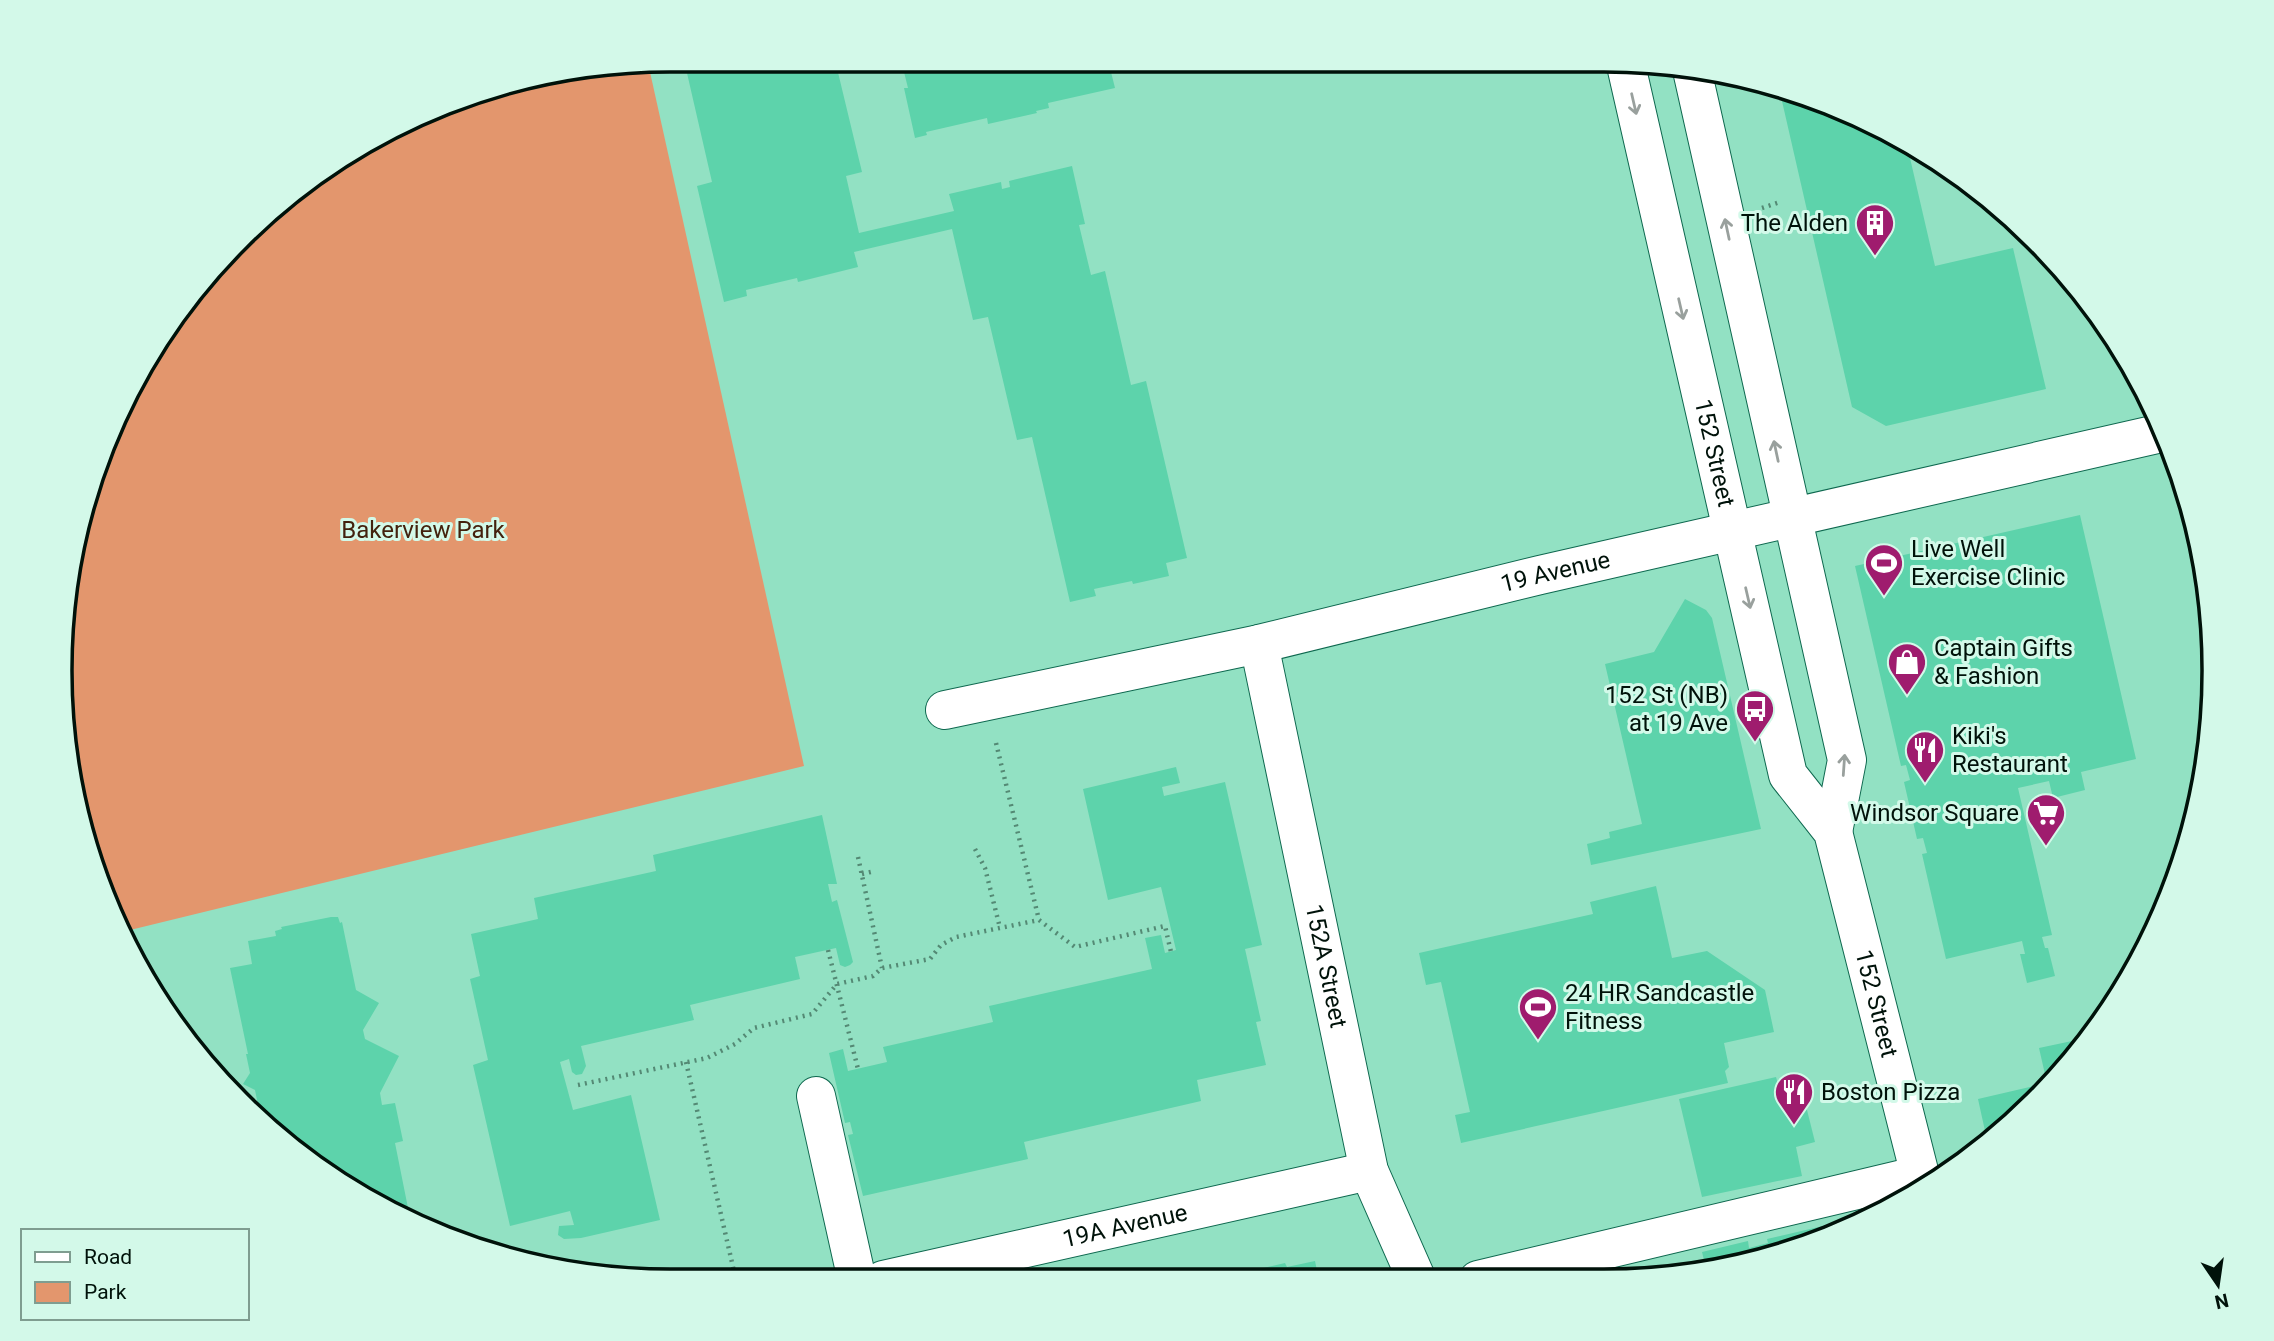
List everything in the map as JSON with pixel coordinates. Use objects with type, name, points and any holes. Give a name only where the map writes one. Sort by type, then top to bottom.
[{"type":"street","name":"152 Street","points":[[1628,73],[1788,775],[1833,832],[1918,1179]]},
{"type":"street","name":"152 Street","points":[[1694,79],[1847,760],[1833,832]]},
{"type":"street","name":"19 Avenue","points":[[945,710],[1259,644],[1540,575],[2154,435]]},
{"type":"street","name":"152A Street","points":[[1259,644],[1369,1171],[1412,1269]]},
{"type":"street","points":[[816,1096],[855,1269]]},
{"type":"street","name":"19A Avenue","points":[[932,1269],[1369,1171]]},
{"type":"street","points":[[1530,1269],[1901,1190]]},
{"type":"path","points":[[1751,211],[1780,202]]},
{"type":"path","points":[[996,743],[1039,920],[1075,947],[1165,926],[1171,951]]},
{"type":"path","points":[[975,849],[985,868],[1000,928]]},
{"type":"path","points":[[858,857],[882,968]]},
{"type":"path","points":[[862,874],[874,871]]},
{"type":"path","points":[[578,1086],[706,1058],[735,1044],[754,1028],[812,1014],[837,984],[873,976],[882,968],[930,959],[940,945],[956,937],[1039,920]]},
{"type":"path","points":[[828,950],[858,1069]]},
{"type":"path","points":[[686,1062],[733,1269]]},
{"type":"green space","name":"Bakerview Park","points":[[650,73],[804,766],[131,930],[104,863],[83,787],[73,710],[73,631],[77,592],[92,516],[117,441],[152,371],[195,306],[247,247],[306,195],[371,152],[406,133],[441,117],[516,92],[592,77]]},
{"type":"building","points":[[687,72],[838,72],[862,172],[846,176],[859,233],[954,211],[949,194],[1001,182],[1002,189],[1010,187],[1009,181],[1072,166],[1085,224],[1079,225],[1091,275],[1105,271],[1131,385],[1146,381],[1187,558],[1166,563],[1169,576],[1094,589],[1096,596],[1070,602],[1032,437],[1017,440],[988,317],[973,320],[952,229],[854,252],[858,267],[798,282],[797,278],[746,290],[747,296],[724,302],[697,186],[712,182]]},
{"type":"building","points":[[904,72],[1111,72],[1115,88],[1048,103],[1049,108],[1036,111],[1037,113],[988,124],[987,118],[926,132],[927,135],[915,138],[904,88],[908,88]]},
{"type":"building","name":"The Alden","points":[[1782,99],[1833,117],[1910,156],[1935,266],[2013,248],[2046,389],[1886,426],[1852,407]]},
{"type":"building","points":[[2080,515],[2136,759],[2081,772],[2085,790],[2053,798],[2049,781],[2018,788],[2052,935],[2042,937],[2045,948],[2048,948],[2055,976],[2027,983],[2020,954],[2025,954],[2022,941],[1946,959],[1922,854],[1927,853],[1923,838],[1917,839],[1904,782],[1910,780],[1906,765],[1901,766],[1855,566]]},
{"type":"building","points":[[1685,599],[1706,610],[1712,618],[1761,829],[1591,865],[1587,844],[1610,838],[1609,832],[1642,824],[1605,664],[1654,652]]},
{"type":"building","points":[[1176,767],[1180,783],[1162,787],[1164,796],[1225,782],[1262,945],[1245,949],[1261,1021],[1256,1022],[1266,1065],[1197,1080],[1201,1101],[1024,1142],[1028,1159],[863,1196],[848,1135],[853,1134],[850,1122],[845,1123],[829,1053],[843,1049],[848,1071],[887,1062],[883,1047],[993,1022],[989,1006],[1152,969],[1145,938],[1161,935],[1165,953],[1176,950],[1161,887],[1108,900],[1083,789]]},
{"type":"building","points":[[822,815],[837,884],[828,884],[832,902],[837,900],[853,962],[850,965],[840,965],[836,948],[795,957],[800,979],[690,1005],[694,1020],[581,1046],[586,1066],[582,1074],[576,1075],[572,1072],[569,1059],[560,1062],[573,1110],[631,1095],[660,1220],[581,1238],[564,1239],[558,1235],[559,1226],[574,1225],[570,1211],[510,1226],[473,1065],[488,1060],[470,979],[480,976],[471,934],[538,919],[534,898],[656,871],[653,855]]},
{"type":"building","points":[[1656,886],[1672,958],[1707,951],[1765,990],[1774,1032],[1724,1043],[1729,1067],[1725,1071],[1728,1083],[1461,1143],[1455,1115],[1470,1112],[1441,982],[1426,985],[1419,953],[1593,914],[1590,902]]},
{"type":"building","points":[[338,917],[340,923],[342,922],[356,990],[379,1003],[363,1030],[365,1039],[399,1056],[380,1093],[382,1105],[395,1103],[403,1141],[395,1143],[408,1209],[371,1189],[306,1146],[258,1104],[255,1090],[243,1084],[250,1073],[248,1054],[230,968],[252,964],[248,941],[276,936],[275,931],[282,929],[281,927]]},
{"type":"building","points":[[2072,1041],[2072,1043],[2045,1075],[2039,1048]]},
{"type":"building","points":[[1776,1077],[1780,1091],[1801,1086],[1815,1142],[1796,1147],[1802,1176],[1702,1197],[1679,1099]]},
{"type":"building","points":[[2035,1086],[1985,1132],[1978,1099]]},
{"type":"building","points":[[1827,1225],[1758,1249],[1704,1261],[1702,1252],[1748,1241],[1749,1248],[1768,1243],[1767,1239]]},
{"type":"building","points":[[1315,1261],[1317,1269],[1259,1269],[1285,1263],[1287,1267]]},
{"type":"place","name":"The Alden","points":[[1875,257]]},
{"type":"place","name":"Live Well Exercise Clinic","points":[[1884,597]]},
{"type":"place","name":"Captain Gifts & Fashion","points":[[1907,696]]},
{"type":"place","name":"152 St (NB) at 19 Ave","points":[[1755,743]]},
{"type":"place","name":"Kiki's Restaurant","points":[[1925,784]]},
{"type":"place","name":"Windsor Square","points":[[2046,847]]},
{"type":"place","name":"24 HR Sandcastle Fitness","points":[[1538,1041]]},
{"type":"place","name":"Boston Pizza","points":[[1794,1126]]}]
